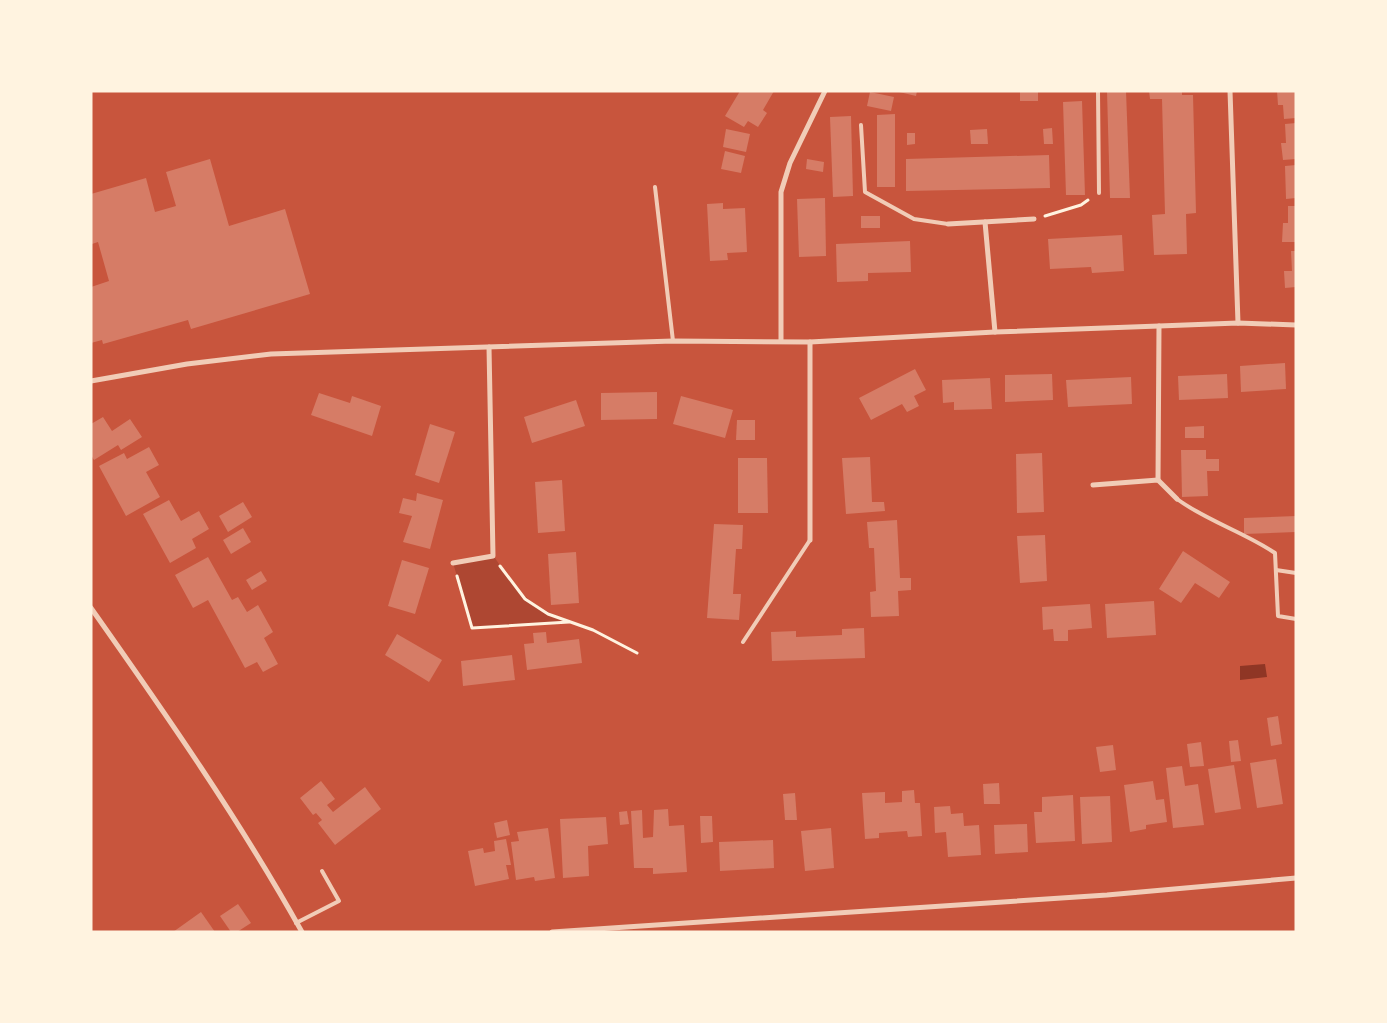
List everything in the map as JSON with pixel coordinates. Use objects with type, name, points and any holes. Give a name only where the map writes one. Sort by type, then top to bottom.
[{"type":"street","points":[[781,341],[781,192],[790,163],[825,91]]},
{"type":"street","points":[[1230,91],[1238,323]]},
{"type":"street","points":[[948,224],[1034,219]]},
{"type":"street","points":[[985,222],[996,332]]},
{"type":"street","points":[[91,381],[187,364],[271,354],[673,342],[810,342],[996,332],[1238,323],[1296,325]]},
{"type":"street","points":[[1160,326],[1158,480],[1177,499]]},
{"type":"street","points":[[810,342],[810,540]]},
{"type":"street","points":[[453,564],[493,556],[489,348]]},
{"type":"street","points":[[1093,485],[1158,480]]},
{"type":"street","points":[[91,608],[171,720],[252,847],[302,932]]},
{"type":"street","points":[[552,932],[1107,895],[1296,878]]},
{"type":"lane","points":[[1098,91],[1099,192]]},
{"type":"lane","points":[[861,125],[865,192],[914,218],[948,224]]},
{"type":"lane","points":[[655,187],[673,342]]},
{"type":"lane","points":[[1177,499],[1196,513],[1256,540],[1276,553],[1278,616],[1296,618]]},
{"type":"lane","points":[[743,642],[810,540]]},
{"type":"lane","points":[[1276,570],[1296,573]]},
{"type":"lane","points":[[296,923],[339,901],[322,872]]},
{"type":"path","points":[[1034,219],[1081,206],[1099,192]]},
{"type":"path","points":[[493,556],[525,599],[548,614],[593,630],[637,653]]},
{"type":"path","points":[[453,564],[472,628],[571,622]]},
{"type":"shaded area","points":[[493,555],[509,579],[525,596],[544,610],[571,621],[473,628],[453,563]]},
{"type":"shaded area","points":[[1265,664],[1267,677],[1240,680],[1240,666]]},
{"type":"building","points":[[740,91],[774,91],[763,110],[767,113],[758,127],[748,121],[744,127],[725,116]]},
{"type":"building","points":[[895,91],[917,91],[916,96]]},
{"type":"building","points":[[1020,91],[1038,91],[1038,101],[1020,101]]},
{"type":"building","points":[[1107,91],[1126,91],[1130,198],[1110,198]]},
{"type":"building","points":[[1149,91],[1182,91],[1182,95],[1193,95],[1196,213],[1186,214],[1187,254],[1154,255],[1152,215],[1165,214],[1162,99],[1150,99]]},
{"type":"building","points":[[1277,91],[1296,91],[1296,118],[1284,119],[1283,105],[1278,105]]},
{"type":"building","points":[[870,92],[894,97],[891,111],[867,106]]},
{"type":"building","points":[[1082,101],[1085,195],[1066,195],[1063,102]]},
{"type":"building","points":[[895,114],[895,187],[877,187],[877,115]]},
{"type":"building","points":[[851,116],[853,196],[833,197],[830,117]]},
{"type":"building","points":[[1296,123],[1296,159],[1283,160],[1281,143],[1286,143],[1285,124]]},
{"type":"building","points":[[1052,128],[1053,144],[1044,144],[1043,129]]},
{"type":"building","points":[[726,129],[750,134],[746,152],[723,147]]},
{"type":"building","points":[[987,129],[988,144],[971,144],[970,130]]},
{"type":"building","points":[[907,133],[915,133],[915,144],[907,145]]},
{"type":"building","points":[[725,151],[745,156],[741,173],[721,169]]},
{"type":"building","points":[[1049,155],[1050,188],[906,191],[906,159]]},
{"type":"building","points":[[210,159],[229,226],[285,209],[310,294],[191,329],[188,320],[103,344],[102,340],[91,343],[91,287],[109,281],[98,242],[92,244],[91,241],[91,194],[146,178],[155,212],[176,206],[166,172]]},
{"type":"building","points":[[807,159],[824,162],[823,172],[806,169]]},
{"type":"building","points":[[1296,165],[1296,198],[1286,199],[1285,166]]},
{"type":"building","points":[[825,198],[826,256],[799,257],[797,199]]},
{"type":"building","points":[[723,203],[723,209],[745,208],[747,252],[727,253],[728,260],[710,261],[707,204]]},
{"type":"building","points":[[1288,206],[1296,206],[1296,242],[1282,242],[1283,223],[1288,223]]},
{"type":"building","points":[[861,216],[880,216],[880,228],[861,228]]},
{"type":"building","points":[[1122,235],[1124,271],[1092,273],[1091,267],[1050,269],[1048,239]]},
{"type":"building","points":[[910,241],[911,272],[868,273],[868,281],[837,282],[836,244]]},
{"type":"building","points":[[1291,251],[1296,251],[1296,287],[1285,288],[1284,271],[1292,271]]},
{"type":"building","points":[[1285,363],[1286,389],[1241,392],[1240,366]]},
{"type":"building","points":[[915,369],[926,390],[914,396],[919,406],[907,412],[902,404],[871,420],[859,398]]},
{"type":"building","points":[[1052,374],[1053,400],[1005,402],[1005,375]]},
{"type":"building","points":[[1227,374],[1228,398],[1179,400],[1178,376]]},
{"type":"building","points":[[1131,377],[1132,404],[1068,407],[1066,380]]},
{"type":"building","points":[[990,378],[992,409],[954,410],[954,402],[943,403],[942,380]]},
{"type":"building","points":[[657,392],[657,419],[601,420],[601,393]]},
{"type":"building","points":[[319,393],[350,403],[352,396],[381,406],[372,436],[311,415]]},
{"type":"building","points":[[681,396],[733,410],[725,438],[673,424]]},
{"type":"building","points":[[576,400],[585,426],[532,443],[524,417]]},
{"type":"building","points":[[103,417],[112,431],[130,419],[142,437],[121,450],[118,445],[94,460],[91,455],[91,424]]},
{"type":"building","points":[[737,420],[755,420],[755,440],[736,440]]},
{"type":"building","points":[[430,424],[455,432],[439,483],[415,475]]},
{"type":"building","points":[[1204,426],[1204,438],[1185,438],[1185,427]]},
{"type":"building","points":[[149,447],[159,465],[146,472],[160,497],[126,516],[99,466],[124,453],[127,459]]},
{"type":"building","points":[[1181,450],[1206,450],[1206,459],[1219,459],[1219,471],[1207,471],[1208,496],[1182,497]]},
{"type":"building","points":[[1042,453],[1044,512],[1017,513],[1016,454]]},
{"type":"building","points":[[870,457],[872,502],[884,502],[885,511],[846,514],[842,458]]},
{"type":"building","points":[[738,458],[767,458],[768,513],[738,513]]},
{"type":"building","points":[[562,480],[565,531],[538,533],[535,482]]},
{"type":"building","points":[[417,493],[443,500],[430,549],[403,542],[412,516],[399,513],[403,498],[416,501]]},
{"type":"building","points":[[169,500],[181,521],[199,511],[209,529],[192,539],[196,548],[170,563],[143,514]]},
{"type":"building","points":[[243,502],[252,517],[228,532],[219,516]]},
{"type":"building","points":[[1296,516],[1296,532],[1244,534],[1244,518]]},
{"type":"building","points":[[897,520],[900,578],[911,578],[911,590],[898,591],[899,616],[871,617],[870,592],[876,591],[874,548],[869,548],[867,522]]},
{"type":"building","points":[[714,524],[743,525],[742,549],[736,549],[733,594],[741,594],[739,620],[707,618]]},
{"type":"building","points":[[243,528],[251,542],[231,554],[223,540]]},
{"type":"building","points":[[1045,535],[1047,581],[1020,583],[1017,536]]},
{"type":"building","points":[[1183,551],[1230,582],[1219,598],[1195,583],[1181,603],[1159,589]]},
{"type":"building","points":[[576,552],[579,603],[551,605],[548,554]]},
{"type":"building","points":[[208,557],[232,600],[238,597],[247,612],[258,605],[273,632],[264,638],[278,664],[263,672],[257,662],[245,668],[208,600],[193,608],[175,575]]},
{"type":"building","points":[[402,560],[429,568],[415,614],[388,606]]},
{"type":"building","points":[[261,571],[267,581],[252,590],[246,580]]},
{"type":"building","points":[[1154,601],[1156,635],[1107,638],[1105,604]]},
{"type":"building","points":[[1090,604],[1092,628],[1068,630],[1068,641],[1054,641],[1053,629],[1043,630],[1042,607]]},
{"type":"building","points":[[864,628],[865,658],[772,661],[771,632],[796,631],[796,637],[842,635],[842,629]]},
{"type":"building","points":[[546,632],[547,643],[579,639],[582,663],[527,670],[524,644],[534,643],[533,633]]},
{"type":"building","points":[[397,634],[442,660],[429,682],[385,655]]},
{"type":"building","points":[[512,655],[515,680],[463,686],[461,661]]},
{"type":"building","points":[[1278,716],[1282,744],[1271,746],[1267,718]]},
{"type":"building","points":[[1238,740],[1241,761],[1231,762],[1229,741]]},
{"type":"building","points":[[1201,742],[1204,766],[1190,767],[1187,744]]},
{"type":"building","points":[[1113,745],[1116,770],[1100,772],[1096,747]]},
{"type":"building","points":[[1276,759],[1283,804],[1257,808],[1250,763]]},
{"type":"building","points":[[1234,765],[1241,809],[1215,813],[1208,769]]},
{"type":"building","points":[[1182,766],[1185,786],[1198,784],[1204,825],[1173,828],[1166,768]]},
{"type":"building","points":[[321,781],[335,799],[327,805],[333,812],[365,787],[381,809],[335,845],[318,823],[322,820],[316,813],[313,815],[300,798]]},
{"type":"building","points":[[1153,781],[1156,800],[1164,799],[1167,822],[1146,825],[1146,829],[1130,832],[1124,785]]},
{"type":"building","points":[[999,783],[1000,804],[984,804],[983,784]]},
{"type":"building","points":[[914,790],[915,803],[920,803],[922,836],[908,837],[907,831],[879,833],[879,838],[865,839],[862,793],[885,792],[885,803],[902,802],[902,791]]},
{"type":"building","points":[[795,793],[797,820],[785,820],[783,794]]},
{"type":"building","points":[[1073,795],[1075,841],[1036,843],[1034,812],[1042,812],[1042,797]]},
{"type":"building","points":[[1110,796],[1112,842],[1082,844],[1080,797]]},
{"type":"building","points":[[950,806],[951,814],[963,813],[964,826],[979,825],[981,855],[948,857],[946,832],[935,833],[934,807]]},
{"type":"building","points":[[668,809],[669,826],[684,825],[687,872],[653,874],[653,868],[634,868],[631,811],[642,810],[643,838],[653,837],[654,810]]},
{"type":"building","points":[[627,811],[629,824],[620,825],[619,812]]},
{"type":"building","points":[[700,816],[712,816],[713,842],[701,843]]},
{"type":"building","points":[[606,817],[608,844],[588,846],[589,876],[563,878],[560,819]]},
{"type":"building","points":[[507,820],[510,835],[497,838],[494,823]]},
{"type":"building","points":[[1027,824],[1028,852],[995,854],[994,825]]},
{"type":"building","points":[[548,828],[555,878],[535,881],[534,877],[516,880],[511,842],[519,841],[517,832]]},
{"type":"building","points":[[831,828],[834,868],[805,871],[801,831]]},
{"type":"building","points":[[506,839],[511,865],[506,865],[509,879],[475,886],[468,851],[483,848],[484,853],[495,851],[494,841]]},
{"type":"building","points":[[773,840],[774,868],[720,871],[719,842]]},
{"type":"building","points":[[238,904],[251,923],[237,932],[231,932],[220,916]]},
{"type":"building","points":[[201,912],[215,932],[173,932]]}]
